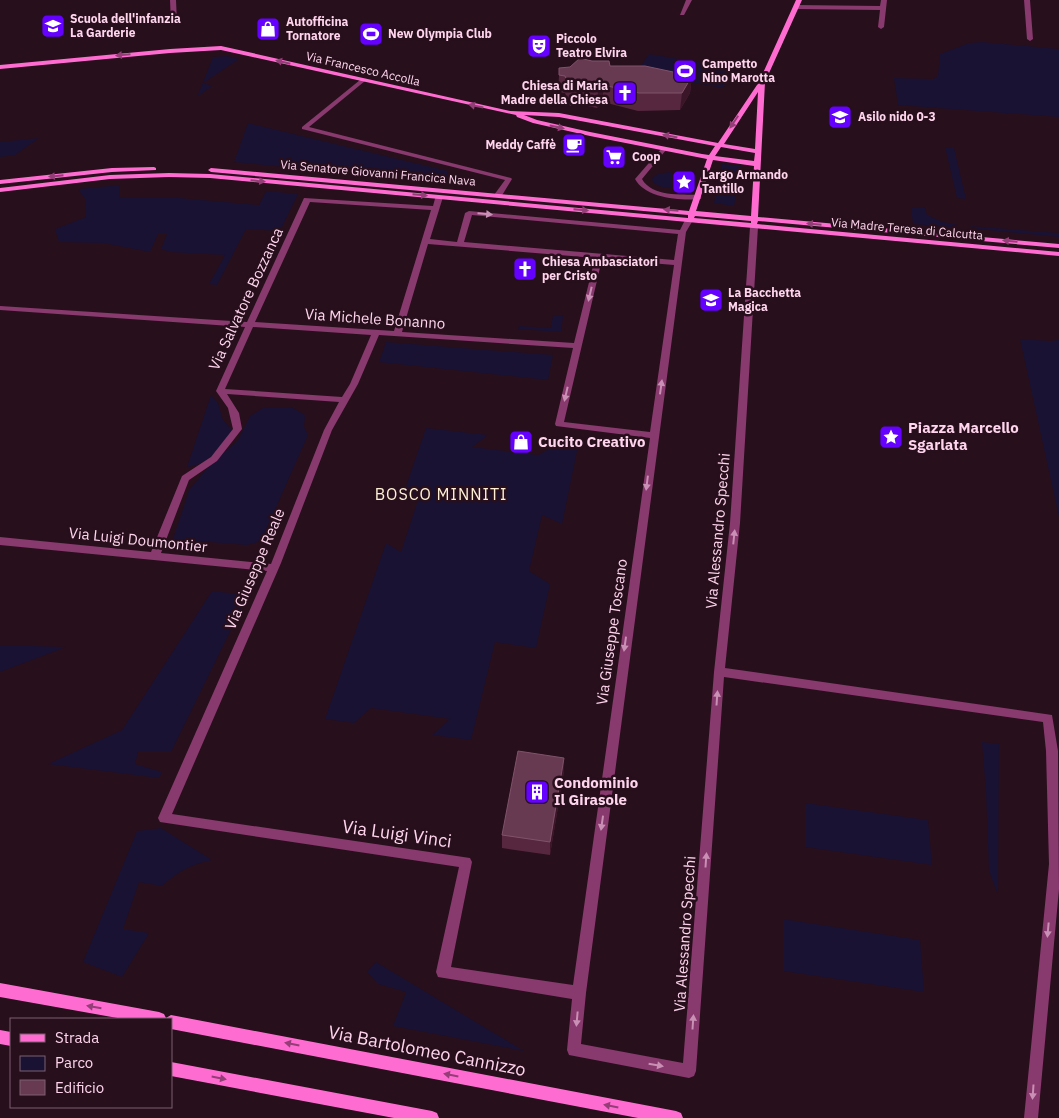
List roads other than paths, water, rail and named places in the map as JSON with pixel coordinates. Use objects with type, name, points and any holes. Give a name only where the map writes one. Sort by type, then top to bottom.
[{"type":"street","points":[[173,0],[174,24]]},
{"type":"street","points":[[682,14],[689,0]]},
{"type":"street","name":"Via Alessandro Specchi","points":[[574,1050],[690,1071],[719,672],[735,523],[762,82],[799,0]]},
{"type":"street","points":[[881,27],[884,0]]},
{"type":"street","points":[[1027,0],[1030,40]]},
{"type":"street","points":[[796,7],[883,8]]},
{"type":"street","name":"Via Francesco Accolla","points":[[0,67],[221,48],[510,113],[559,115],[758,152]]},
{"type":"street","points":[[362,81],[304,128],[509,179],[498,195]]},
{"type":"street","points":[[689,220],[710,159],[762,82]]},
{"type":"street","points":[[510,113],[535,122],[663,150],[710,159],[758,164]]},
{"type":"street","points":[[663,150],[638,179],[640,185],[648,190],[661,193],[698,197]]},
{"type":"street","name":"Via Senatore Giovanni Francica Nava","points":[[0,182],[134,169],[193,169],[693,212],[754,222]]},
{"type":"street","name":"Via Senatore Giovanni Francica Nava","points":[[0,190],[110,177],[210,176],[689,220],[754,222]]},
{"type":"street","points":[[397,334],[439,197]]},
{"type":"street","name":"Via Salvatore Bozzanca","points":[[155,556],[185,478],[214,459],[229,443],[238,429],[237,417],[232,406],[220,391],[307,200],[436,208]]},
{"type":"street","points":[[460,244],[470,213],[682,232]]},
{"type":"street","name":"Via Giuseppe Toscano","points":[[574,1050],[579,993],[682,232],[689,220]]},
{"type":"street","name":"Via Madre Teresa di Calcutta","points":[[754,222],[1059,246]]},
{"type":"street","name":"Via Madre Teresa di Calcutta","points":[[754,222],[1059,254]]},
{"type":"street","points":[[426,241],[678,263]]},
{"type":"street","points":[[599,256],[559,424],[654,435]]},
{"type":"street","name":"Via Michele Bonanno","points":[[0,308],[577,346]]},
{"type":"street","name":"Via Giuseppe Reale","points":[[164,818],[273,568],[328,430],[354,384],[376,332]]},
{"type":"street","points":[[220,391],[344,400]]},
{"type":"street","name":"Via Luigi Doumontier","points":[[0,541],[273,568]]},
{"type":"street","points":[[719,672],[1048,718],[1052,751],[1054,864],[1031,1118]]},
{"type":"street","name":"Via Luigi Vinci","points":[[164,818],[466,862],[443,972],[579,993]]},
{"type":"street","points":[[1054,864],[1059,892]]},
{"type":"street","points":[[0,990],[154,1018]]},
{"type":"street","name":"Via Bartolomeo Cannizzo","points":[[172,1022],[676,1118]]},
{"type":"street","points":[[172,1069],[432,1118]]},
{"type":"place","name":"Scuola dell'infanzia La Garderie","points":[[53,26]]},
{"type":"place","name":"Autofficina Tornatore","points":[[268,29]]},
{"type":"place","name":"New Olympia Club","points":[[371,34]]},
{"type":"place","name":"Piccolo Teatro Elvira","points":[[539,46]]},
{"type":"place","name":"Campetto Nino Marotta","points":[[685,71]]},
{"type":"place","name":"Chiesa di Maria Madre della Chiesa","points":[[625,93]]},
{"type":"place","name":"Asilo nido 0-3","points":[[840,117]]},
{"type":"place","name":"Meddy Caffè","points":[[574,145]]},
{"type":"place","name":"Coop","points":[[614,157]]},
{"type":"place","name":"Largo Armando Tantillo","points":[[684,182]]},
{"type":"place","name":"Chiesa Ambasciatori per Cristo","points":[[525,269]]},
{"type":"place","name":"La Bacchetta Magica","points":[[711,300]]},
{"type":"place","name":"Piazza Marcello Sgarlata","points":[[891,437]]},
{"type":"place","name":"Cucito Creativo","points":[[521,442]]},
{"type":"place","name":"Condominio Il Girasole","points":[[537,792]]},
{"type":"district","name":"BOSCO MINNITI","points":[[441,494]]}]
